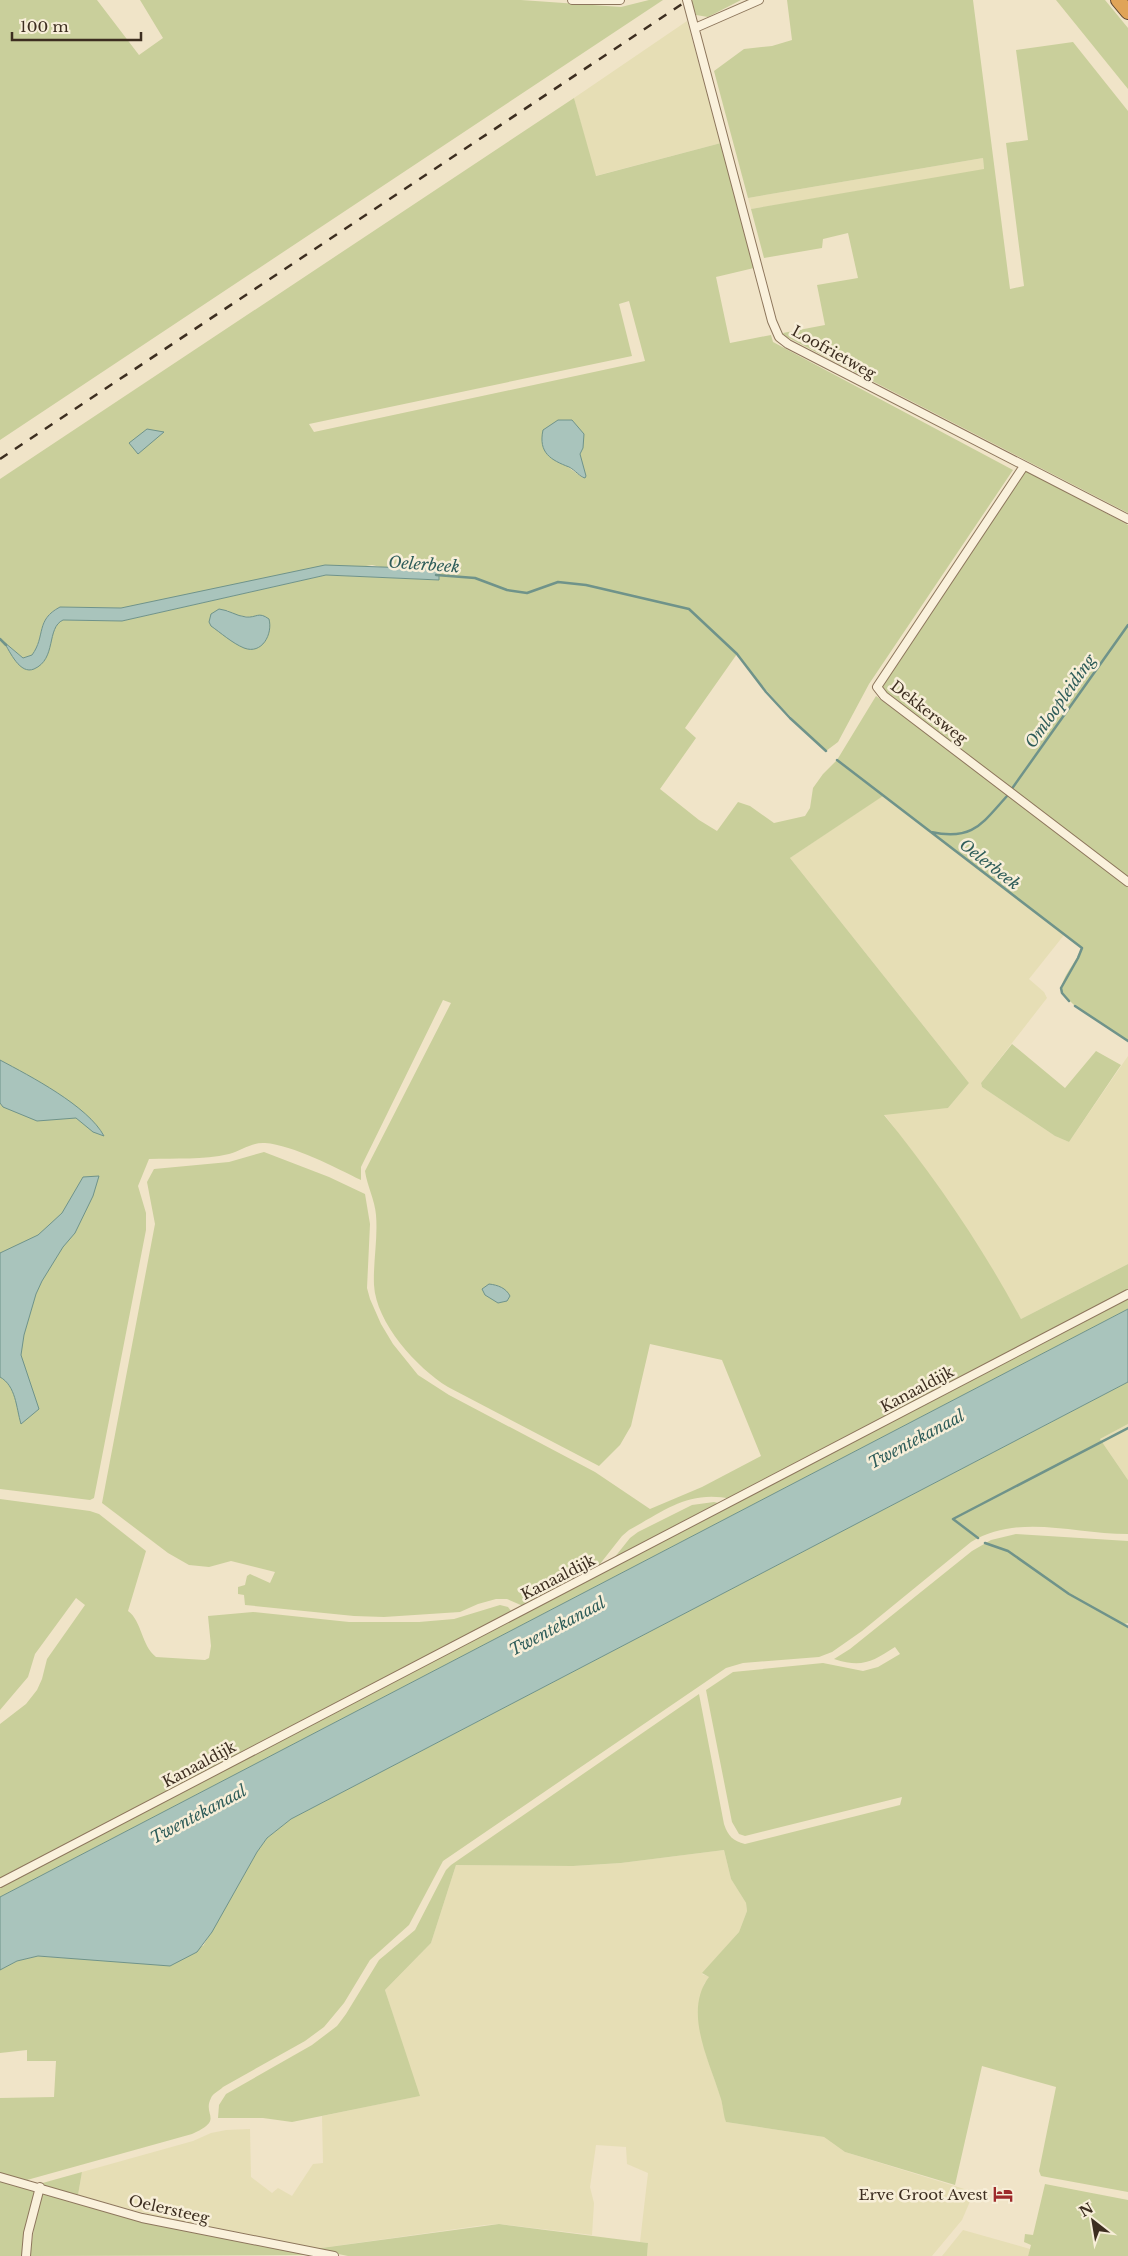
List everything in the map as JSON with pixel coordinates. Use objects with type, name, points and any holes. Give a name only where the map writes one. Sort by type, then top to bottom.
[{"type":"highway","points":[[1118,0],[1128,12]]},
{"type":"street","points":[[572,0],[620,0]]},
{"type":"street","points":[[695,28],[759,0]]},
{"type":"street","name":"Loofrietweg","points":[[688,3],[772,321],[779,337],[788,344],[1128,519]]},
{"type":"street","name":"Dekkersweg","points":[[1024,466],[878,687],[884,696],[1128,882]]},
{"type":"street","name":"Kanaaldijk","points":[[0,1883],[1128,1294]]},
{"type":"street","name":"Oelersteeg","points":[[0,2177],[142,2218],[334,2256]]},
{"type":"street","points":[[26,2256],[28,2233],[40,2187]]},
{"type":"shaded area","points":[[687,21],[721,143],[595,176],[574,98]]},
{"type":"shaded area","points":[[983,158],[984,170],[751,209],[748,198]]},
{"type":"shaded area","points":[[882,796],[1064,935],[1029,979],[1044,992],[1047,998],[981,1083],[982,1087],[1055,1136],[1069,1142],[1128,1056],[1128,1264],[1021,1319],[986,1259],[923,1166],[884,1114],[948,1108],[969,1083],[790,858]]},
{"type":"shaded area","points":[[1128,1424],[1128,1480],[1100,1439]]},
{"type":"shaded area","points":[[724,1850],[731,1879],[746,1903],[747,1911],[739,1932],[702,1974],[710,1977],[704,1984],[698,2009],[706,2055],[721,2098],[726,2122],[824,2137],[845,2152],[974,2192],[962,2220],[932,2256],[647,2256],[648,2243],[640,2242],[648,2173],[627,2164],[626,2147],[596,2145],[590,2187],[594,2203],[592,2235],[499,2224],[314,2249],[155,2216],[78,2195],[82,2172],[193,2141],[211,2133],[250,2129],[251,2177],[272,2193],[278,2188],[292,2196],[313,2164],[323,2163],[322,2116],[419,2096],[385,1990],[431,1943],[456,1865],[573,1866],[621,1863]]},
{"type":"shaded area","points":[[963,2230],[1030,2249],[1028,2256],[942,2256]]},
{"type":"green space","points":[[0,0],[97,0],[139,55],[163,38],[140,0],[521,0],[621,7],[649,0],[663,0],[0,440]]},
{"type":"green space","points":[[741,0],[708,17],[696,15],[691,1]]},
{"type":"green space","points":[[787,0],[973,0],[1010,289],[1024,286],[1006,143],[1028,140],[1016,50],[1073,42],[1128,111],[1128,513],[783,335],[783,333],[825,325],[817,285],[858,278],[848,233],[823,239],[822,248],[764,258],[751,209],[984,169],[983,158],[748,198],[714,71],[744,49],[772,46],[792,40]]},
{"type":"green space","points":[[1056,0],[1105,0],[1128,28],[1128,89]]},
{"type":"green space","points":[[574,98],[596,176],[721,143],[754,268],[716,277],[730,343],[771,335],[773,342],[1013,470],[869,684],[838,742],[826,751],[779,705],[737,654],[685,728],[696,738],[660,789],[699,820],[717,831],[738,802],[750,806],[774,823],[805,816],[810,808],[813,788],[823,774],[837,760],[876,696],[1128,885],[1128,1041],[1075,1006],[1062,993],[1063,982],[1081,948],[883,796],[790,858],[969,1083],[948,1108],[884,1115],[922,1163],[957,1214],[991,1266],[1021,1319],[1128,1264],[1128,1291],[732,1499],[703,1497],[666,1509],[622,1536],[596,1569],[523,1606],[507,1599],[496,1599],[460,1612],[384,1617],[354,1616],[245,1605],[244,1595],[238,1594],[238,1587],[245,1585],[247,1576],[250,1574],[270,1583],[275,1572],[231,1561],[209,1567],[189,1565],[168,1553],[102,1503],[155,1224],[147,1182],[154,1169],[229,1162],[264,1152],[329,1177],[365,1194],[370,1224],[367,1288],[370,1299],[381,1324],[393,1344],[418,1375],[449,1395],[595,1472],[650,1509],[702,1487],[761,1456],[722,1360],[650,1344],[631,1426],[620,1445],[599,1466],[448,1387],[436,1379],[411,1356],[390,1329],[376,1300],[374,1268],[376,1215],[365,1171],[451,1003],[443,1000],[361,1167],[361,1180],[301,1152],[265,1143],[219,1156],[149,1159],[138,1186],[146,1213],[146,1230],[94,1498],[90,1500],[0,1489],[0,479]],"holes":[[[629,301],[645,361],[314,432],[309,424],[632,356],[619,304]],[[583,448],[580,454],[583,478],[568,467]],[[372,565],[438,580],[326,575],[122,621],[63,620],[57,623],[54,631],[24,669],[5,643],[23,658],[32,655],[39,641],[44,622],[52,612],[60,607],[121,608]],[[227,610],[235,615],[250,617],[227,638]]]},
{"type":"green space","points":[[1026,470],[1128,525],[1128,880],[882,692],[882,682]]},
{"type":"green space","points":[[1012,1044],[1065,1088],[1096,1051],[1121,1065],[1069,1142],[1055,1136],[982,1087],[981,1083]]},
{"type":"green space","points":[[1128,1299],[1128,1309],[0,1897],[0,1887]]},
{"type":"green space","points":[[1128,1382],[1128,1424],[1100,1439],[1128,1480],[1128,1534],[1047,1527],[1008,1529],[989,1533],[971,1542],[862,1631],[832,1652],[819,1657],[743,1663],[726,1668],[443,1861],[409,1925],[370,1960],[344,2003],[324,2027],[305,2041],[215,2093],[209,2104],[210,2121],[208,2125],[192,2134],[27,2180],[0,2174],[0,2098],[54,2097],[56,2061],[27,2061],[27,2050],[0,2053],[0,1970],[17,1961],[38,1956],[66,1958],[203,1946],[257,1852],[267,1838],[291,1819]]},
{"type":"green space","points":[[0,1499],[90,1511],[99,1514],[146,1551],[128,1611],[133,1615],[147,1646],[156,1657],[205,1660],[209,1658],[211,1646],[208,1616],[253,1612],[349,1622],[419,1622],[454,1619],[500,1605],[508,1607],[511,1611],[510,1614],[0,1879],[0,1724],[26,1704],[37,1690],[47,1659],[85,1605],[76,1598],[35,1654],[28,1677],[0,1710]]},
{"type":"green space","points":[[714,1502],[722,1504],[610,1563],[630,1538],[638,1532],[692,1505]]},
{"type":"green space","points":[[1016,1534],[1128,1541],[1128,1623],[1124,1624],[1128,1627],[1128,2192],[1041,2176],[1039,2171],[1056,2087],[982,2066],[955,2185],[845,2152],[824,2137],[726,2122],[698,2020],[698,2005],[702,1990],[709,1977],[702,1973],[739,1932],[747,1911],[746,1903],[731,1879],[724,1850],[621,1863],[573,1866],[456,1865],[431,1943],[385,1990],[420,2096],[292,2122],[263,2118],[218,2118],[219,2105],[226,2094],[312,2045],[337,2026],[379,1960],[415,1930],[446,1870],[451,1865],[699,1694],[724,1824],[729,1835],[737,1841],[745,1844],[900,1805],[902,1797],[745,1836],[739,1834],[732,1822],[706,1690],[733,1672],[823,1663],[863,1671],[878,1667],[900,1654],[895,1647],[866,1662],[852,1663],[834,1659],[850,1649],[972,1551],[991,1540]]},
{"type":"green space","points":[[82,2172],[78,2195],[39,2184]]},
{"type":"green space","points":[[0,2181],[36,2190],[25,2233],[22,2256],[0,2256]]},
{"type":"green space","points":[[1045,2184],[1128,2200],[1128,2256],[1028,2256],[1031,2245],[1024,2242],[1025,2234],[1033,2235]]},
{"type":"green space","points":[[42,2192],[131,2219],[308,2255],[30,2256],[36,2214]]},
{"type":"green space","points":[[499,2224],[648,2243],[647,2256],[348,2256],[314,2249]]},
{"type":"water","points":[[558,420],[572,420],[584,434],[583,448],[580,454],[585,478],[571,468],[557,462],[544,450],[542,444],[543,430]]},
{"type":"water","points":[[147,429],[164,432],[138,454],[129,443]]},
{"type":"water","points":[[325,565],[439,569],[439,580],[326,575],[122,621],[63,620],[55,630],[46,658],[34,669],[29,670],[24,669],[16,662],[4,642],[23,658],[32,655],[47,617],[60,607],[121,608]]},
{"type":"water","points":[[219,609],[242,616],[260,615],[269,619],[268,637],[265,642],[256,649],[250,649],[244,648],[227,638],[211,626],[209,622],[211,614]]},
{"type":"water","points":[[0,1060],[42,1083],[72,1103],[96,1125],[104,1136],[93,1132],[76,1118],[37,1121],[3,1107],[0,1103]]},
{"type":"water","points":[[99,1176],[93,1196],[75,1233],[63,1247],[36,1294],[24,1335],[21,1355],[39,1409],[21,1424],[12,1391],[0,1377],[0,1253],[38,1235],[62,1213],[83,1177]]},
{"type":"water","points":[[489,1284],[504,1289],[510,1296],[507,1301],[498,1303],[485,1295],[482,1289]]},
{"type":"water","name":"Twentekanaal","points":[[1128,1309],[1128,1382],[291,1819],[267,1838],[257,1852],[212,1932],[197,1952],[170,1966],[38,1956],[17,1961],[0,1970],[0,1897]]},
{"type":"waterway","name":"Oelerbeek","points":[[436,575],[475,578],[507,590],[527,593],[558,582],[586,585],[689,609],[737,654],[766,692],[790,718],[826,751]]},
{"type":"waterway","name":"Omloopleiding","points":[[1011,790],[1128,625]]},
{"type":"waterway","name":"Oelerbeek","points":[[0,639],[6,645]]},
{"type":"waterway","name":"Oelerbeek","points":[[837,760],[1082,948],[1061,988],[1062,993],[1069,1001]]},
{"type":"waterway","name":"Omloopleiding","points":[[931,832],[946,834],[967,832],[984,821],[1008,795]]},
{"type":"waterway","name":"Oelerbeek","points":[[1075,1006],[1128,1041]]},
{"type":"waterway","points":[[978,1538],[953,1519],[1128,1428]]},
{"type":"waterway","points":[[985,1543],[1008,1551],[1069,1594],[1128,1627]]},
{"type":"railway","points":[[0,459],[688,0]]},
{"type":"place","name":"Erve Groot Avest","points":[[1003,2194]]}]
